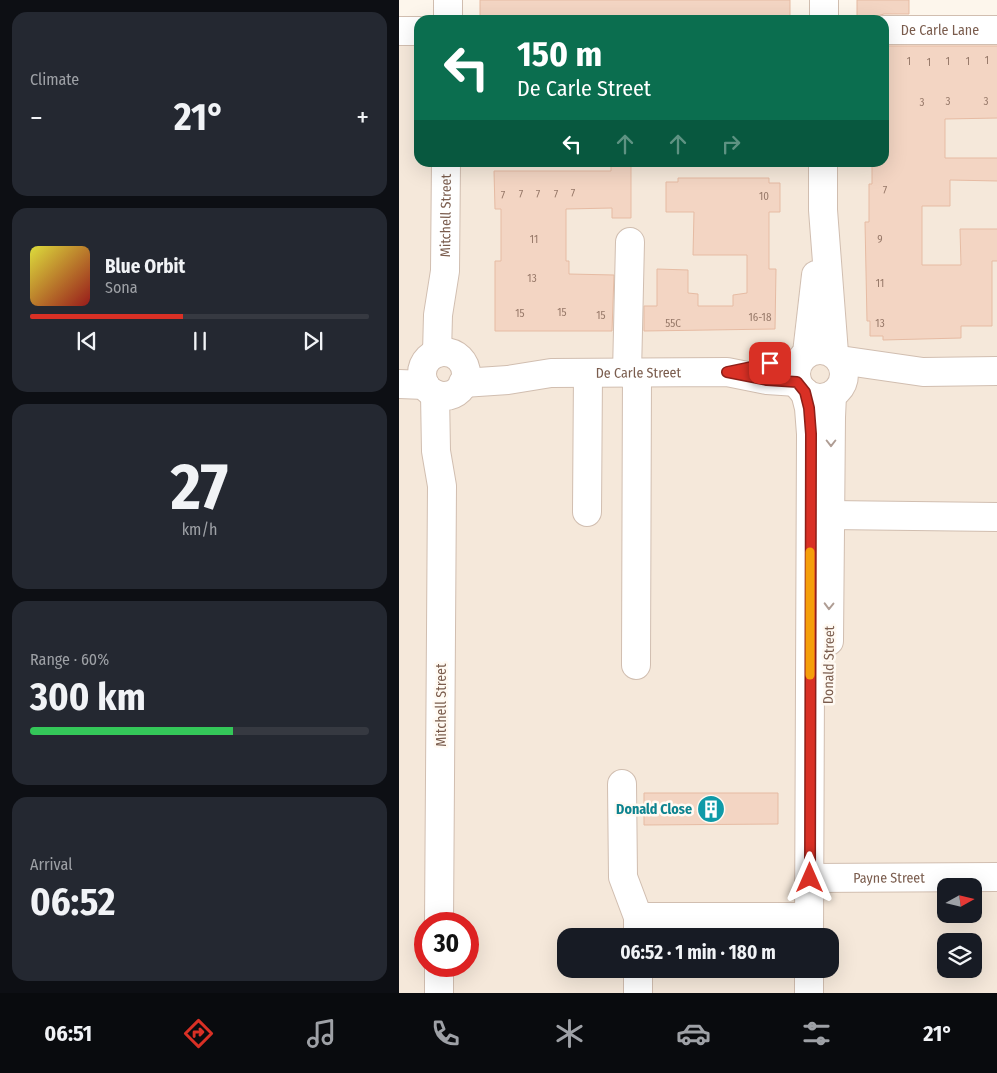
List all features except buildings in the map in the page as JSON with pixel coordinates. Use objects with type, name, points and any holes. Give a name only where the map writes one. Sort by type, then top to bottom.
[{"type":"street","points":[[448,0],[448,15]]},
{"type":"street","points":[[824,0],[824,15]]},
{"type":"street","name":"De Carle Lane","points":[[889,30],[997,30]]},
{"type":"street","points":[[399,31],[414,31]]},
{"type":"street","name":"Mitchell Street","points":[[439,912],[442,486],[436,451],[435,374],[438,315],[445,271],[446,167]]},
{"type":"street","name":"Donald Street","points":[[815,928],[830,515],[831,417],[837,373],[823,210],[823,167]]},
{"type":"street","name":"Donald Street","points":[[818,877],[811,434],[809,408],[802,372],[823,210]]},
{"type":"street","points":[[630,242],[636,665]]},
{"type":"street","points":[[820,349],[837,373],[818,398],[802,372],[820,349]]},
{"type":"street","name":"De Carle Street","points":[[435,374],[508,380],[551,373],[727,372],[770,363],[802,372]]},
{"type":"street","points":[[837,373],[997,371]]},
{"type":"street","points":[[587,512],[588,373]]},
{"type":"street","points":[[830,515],[997,517]]},
{"type":"street","points":[[622,784],[623,877],[638,926],[726,928]]},
{"type":"street","name":"Payne Street","points":[[818,877],[997,877]]},
{"type":"street","points":[[439,977],[439,993]]},
{"type":"street","points":[[638,978],[638,993]]},
{"type":"street","points":[[809,978],[809,993]]},
{"type":"street","points":[[827,978],[827,993]]},
{"type":"shaded area","points":[[889,35],[997,35],[997,993],[399,993],[399,43],[414,43],[414,167],[889,167]]},
{"type":"slow traffic","points":[[810,552],[810,675]]},
{"type":"place","name":"Donald Close","points":[[711,809]]},
{"type":"route","points":[[770,363],[727,372],[767,380],[797,382],[805,392],[809,408],[811,434],[810,878]]}]
